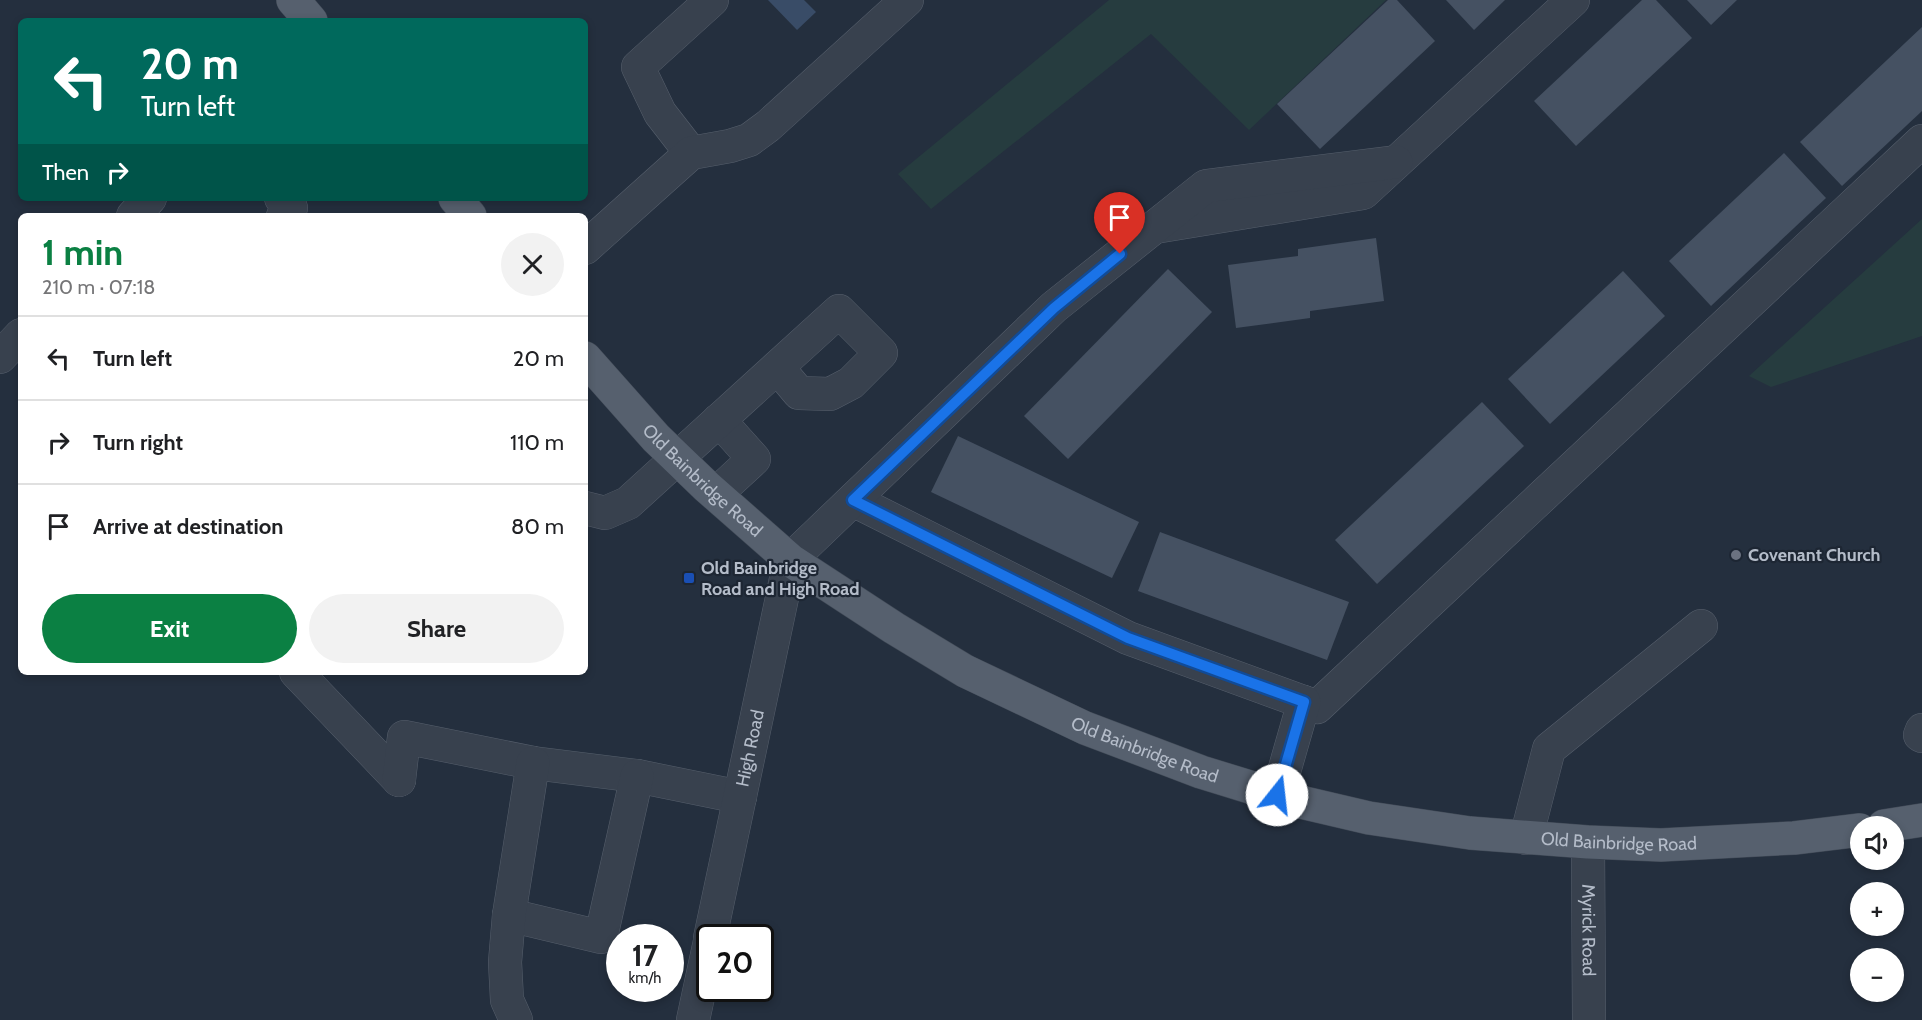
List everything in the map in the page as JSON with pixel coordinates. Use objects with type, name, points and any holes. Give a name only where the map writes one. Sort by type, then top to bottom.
[{"type":"main road","points":[[293,0],[308,18]]},
{"type":"main road","points":[[458,201],[468,213]]},
{"type":"main road","name":"Old Bainbridge Road","points":[[588,361],[656,438],[790,560],[965,671],[1085,728],[1201,772],[1277,795],[1369,818],[1470,833],[1661,845],[1794,838],[1850,831]]},
{"type":"main road","points":[[1904,823],[1922,820]]},
{"type":"street","points":[[691,153],[660,113],[638,67],[712,0]]},
{"type":"street","points":[[588,245],[691,153],[730,146],[748,140],[768,126],[907,0]]},
{"type":"street","points":[[1153,228],[1363,193],[1573,0]]},
{"type":"street","points":[[853,500],[1128,638],[1317,707],[1922,141]]},
{"type":"street","points":[[790,560],[1054,308],[1206,186],[1396,162]]},
{"type":"street","points":[[136,213],[147,201]]},
{"type":"street","points":[[284,201],[291,208],[286,213]]},
{"type":"street","points":[[0,357],[18,338]]},
{"type":"street","points":[[588,508],[605,513],[627,503],[778,368]]},
{"type":"street","points":[[716,494],[754,459],[719,420]]},
{"type":"street","name":"High Road","points":[[713,924],[790,560]]},
{"type":"street","points":[[1526,838],[1549,748],[1701,627]]},
{"type":"street","points":[[299,675],[399,780],[404,737],[533,763],[637,776],[740,797]]},
{"type":"street","points":[[1277,795],[1304,702]]},
{"type":"street","points":[[1922,730],[1920,735],[1922,736]]},
{"type":"street","points":[[516,1020],[507,1000],[505,962],[509,915],[533,763]]},
{"type":"street","points":[[509,915],[601,937],[637,776]]},
{"type":"street","name":"Myrick Road","points":[[1588,842],[1589,1020]]},
{"type":"street","name":"High Road","points":[[703,1017],[704,1002]]},
{"type":"green space","points":[[1109,0],[1386,0],[1249,130],[1151,34],[931,209],[898,174]]},
{"type":"green space","points":[[1922,219],[1922,336],[1771,387],[1749,376]]},
{"type":"water","points":[[768,0],[804,0],[816,12],[797,30]]},
{"type":"building","points":[[1388,0],[1397,0],[1435,41],[1320,149],[1277,104]]},
{"type":"building","points":[[1446,0],[1505,0],[1474,30]]},
{"type":"building","points":[[1642,0],[1656,0],[1692,38],[1576,146],[1534,101]]},
{"type":"building","points":[[1687,0],[1737,0],[1711,25]]},
{"type":"building","points":[[1922,27],[1922,111],[1842,186],[1800,142]]},
{"type":"building","points":[[1784,153],[1826,198],[1711,306],[1669,261]]},
{"type":"building","points":[[1376,238],[1384,301],[1310,311],[1310,318],[1236,328],[1228,265],[1298,256],[1298,249]]},
{"type":"building","points":[[1168,269],[1212,312],[1068,459],[1024,416]]},
{"type":"building","points":[[1623,271],[1665,316],[1550,424],[1508,379]]},
{"type":"building","points":[[1482,402],[1524,446],[1377,584],[1335,540]]},
{"type":"building","points":[[958,436],[1139,522],[1112,578],[931,492]]},
{"type":"building","points":[[1160,532],[1349,602],[1327,660],[1138,591]]},
{"type":"place","name":"Covenant Church","points":[[1736,555]]},
{"type":"place","name":"Old Bainbridge Road and High Road","points":[[689,578]]},
{"type":"route","points":[[1120,254],[1054,308],[853,500],[1128,638],[1304,702],[1277,795]]}]
